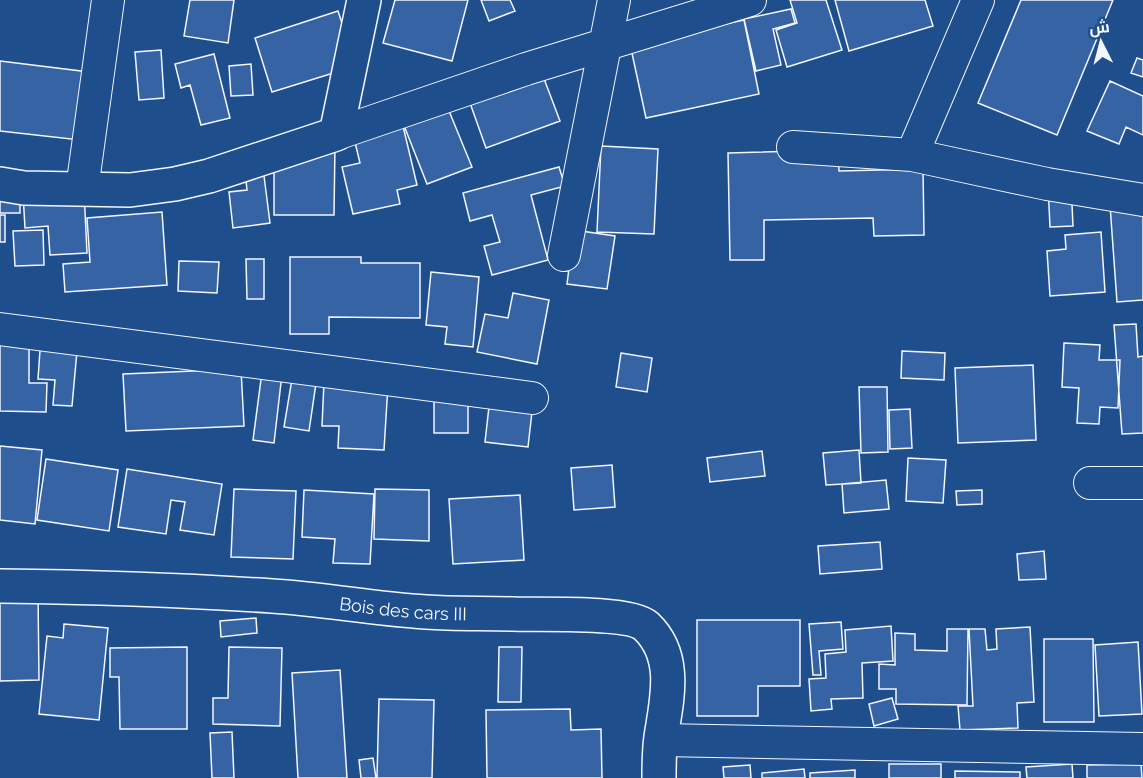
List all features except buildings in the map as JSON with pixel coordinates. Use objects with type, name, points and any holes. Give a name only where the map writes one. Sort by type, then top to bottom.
[{"type":"street","points":[[82,189],[108,0]]},
{"type":"street","points":[[336,134],[364,0]]},
{"type":"street","points":[[564,255],[614,0]]},
{"type":"street","points":[[0,184],[24,188],[130,190],[175,184],[209,176],[526,69],[750,0]]},
{"type":"street","points":[[912,155],[978,0]]},
{"type":"street","points":[[794,147],[912,155],[1047,184],[1143,200]]},
{"type":"street","points":[[0,329],[532,398]]},
{"type":"street","points":[[1090,483],[1143,483]]},
{"type":"street","name":"Bois des cars III","points":[[0,586],[84,587],[273,596],[426,612],[626,618],[644,624],[663,649],[668,664],[668,703],[661,740],[659,778]]},
{"type":"street","points":[[661,740],[1143,748]]}]
